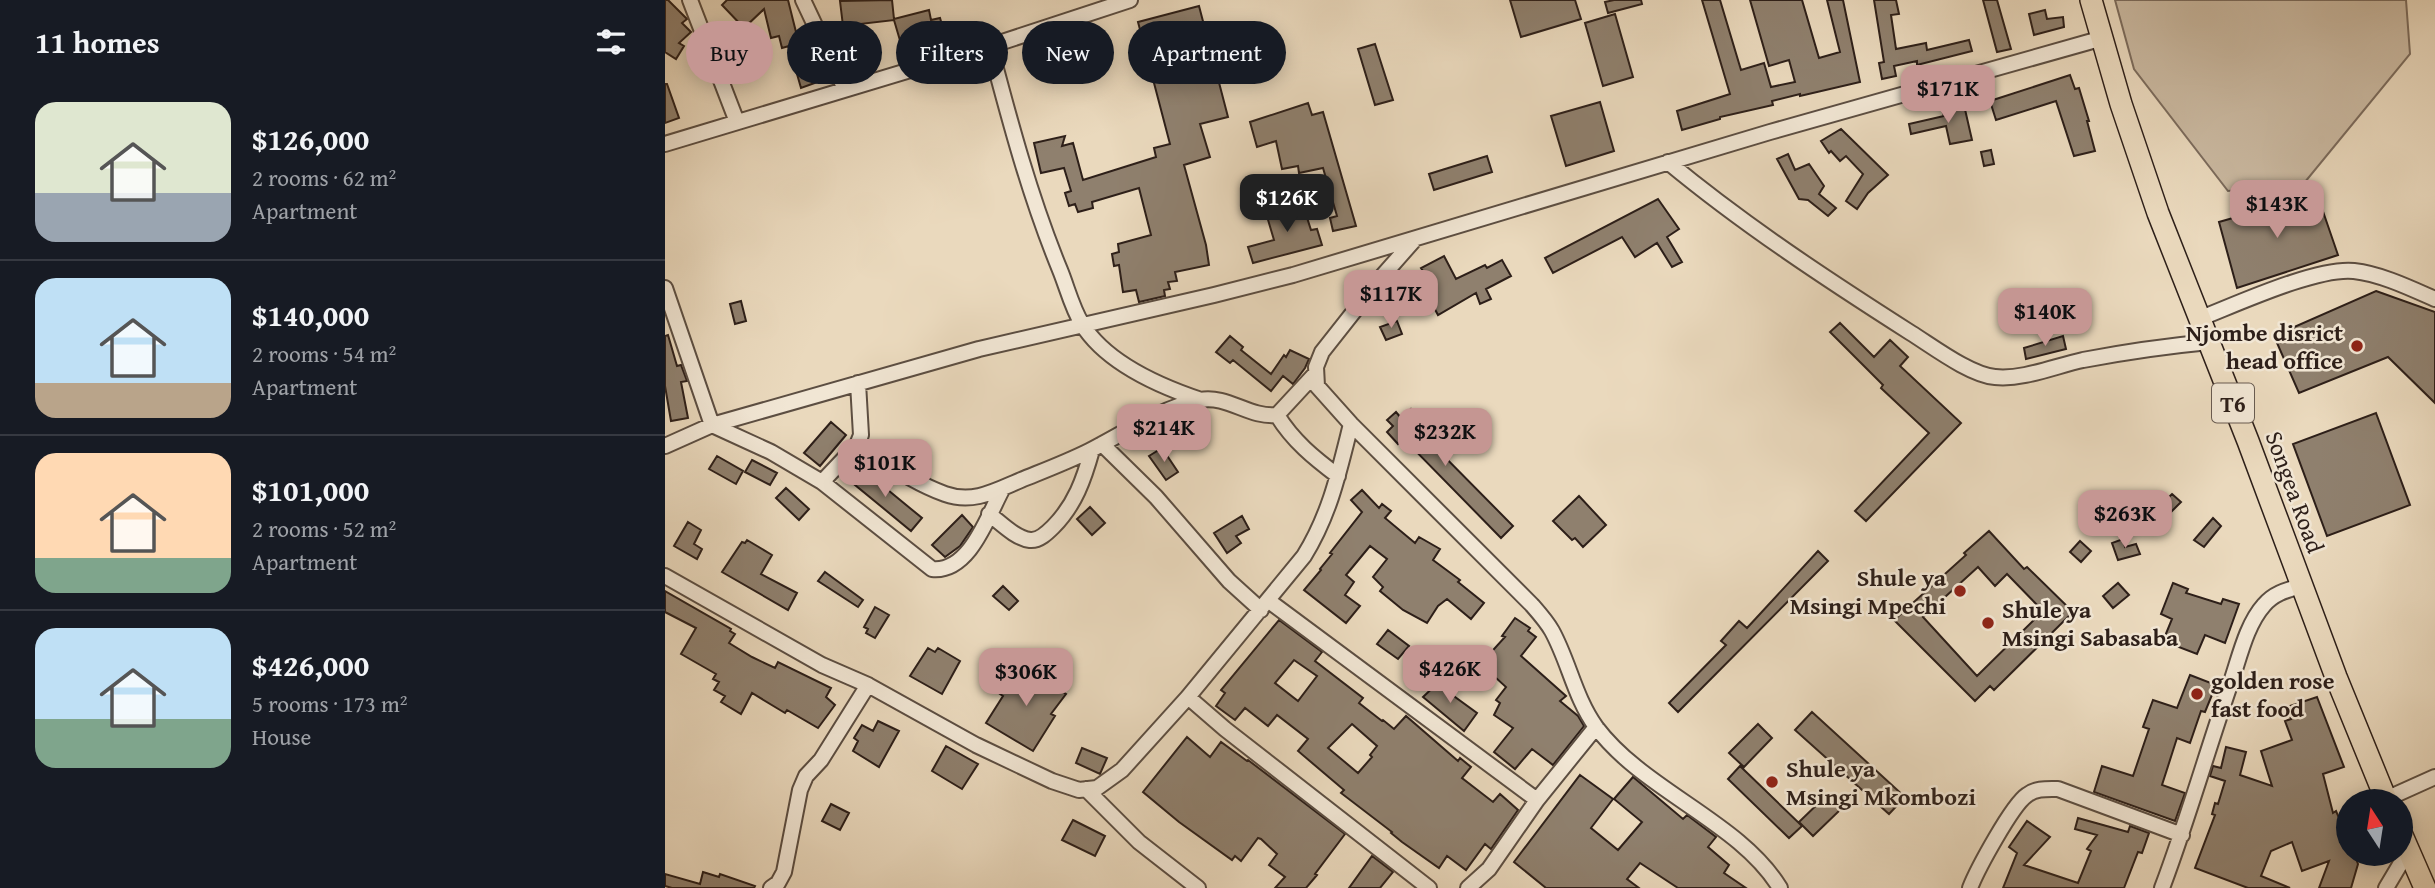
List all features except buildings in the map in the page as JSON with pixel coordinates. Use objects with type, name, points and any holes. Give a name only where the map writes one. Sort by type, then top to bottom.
[{"type":"highway","name":"Songea Road","points":[[2091,0],[2151,193],[2201,318],[2301,586],[2383,789]]},
{"type":"highway","points":[[2413,860],[2425,888]]},
{"type":"street","points":[[690,0],[737,122]]},
{"type":"street","points":[[803,0],[845,89]]},
{"type":"street","points":[[1008,40],[1130,0]]},
{"type":"street","points":[[665,446],[712,425],[859,383],[979,349],[1293,275],[1668,162],[2103,38]]},
{"type":"street","points":[[665,144],[896,74]]},
{"type":"street","points":[[1001,84],[1030,190],[1081,324],[1130,369],[1172,390],[1201,400],[1234,403],[1255,414],[1277,415],[1315,374],[1322,352],[1416,237]]},
{"type":"street","points":[[1668,162],[1706,193],[1860,300],[1973,370],[1993,377],[2016,376],[2112,355],[2209,342]]},
{"type":"street","points":[[2201,318],[2311,277],[2333,272],[2354,271],[2392,281],[2435,299]]},
{"type":"street","points":[[665,288],[712,425],[771,453],[822,482],[932,569],[942,570],[971,549],[1003,488]]},
{"type":"street","points":[[1315,374],[1317,386],[1323,395],[1551,628],[1572,681],[1596,727],[1651,780],[1728,835],[1759,862],[1780,888]]},
{"type":"street","points":[[822,482],[857,445],[861,435],[859,383]]},
{"type":"street","points":[[857,445],[946,495],[981,497],[1097,447],[1170,411],[1201,400]]},
{"type":"street","points":[[1277,415],[1289,433],[1310,455],[1338,476]]},
{"type":"street","points":[[665,576],[822,665],[868,685],[1008,761],[1079,790],[1097,788],[1122,770],[1188,696],[1304,556],[1319,533],[1338,476],[1350,424]]},
{"type":"street","points":[[989,514],[1014,533],[1030,540],[1047,533],[1066,514],[1097,447]]},
{"type":"street","points":[[1097,447],[1156,497],[1229,581],[1537,800]]},
{"type":"street","points":[[2162,888],[2182,835],[2217,720],[2254,621],[2264,605],[2279,592],[2301,586]]},
{"type":"street","points":[[771,888],[778,883],[784,872],[800,790],[806,776],[821,760],[868,685]]},
{"type":"street","points":[[1188,696],[1224,729],[1429,888]]},
{"type":"street","points":[[1468,888],[1489,869],[1537,800],[1596,727]]},
{"type":"street","points":[[2410,789],[2435,777]]},
{"type":"street","points":[[1970,888],[1976,872],[2014,810],[2026,795],[2042,788],[2058,789],[2182,835]]},
{"type":"street","points":[[1086,789],[1139,842],[1198,888]]},
{"type":"street","points":[[2386,888],[2395,866]]},
{"type":"shaded area","points":[[2115,0],[2406,0],[2410,54],[2305,182],[2228,191],[2134,69]]},
{"type":"place","name":"Njombe disrict head office","points":[[2357,346]]},
{"type":"place","name":"Shule ya Msingi Mpechi","points":[[1960,591]]},
{"type":"place","name":"Shule ya Msingi Sabasaba","points":[[1988,623]]},
{"type":"place","name":"golden rose fast food","points":[[2197,694]]},
{"type":"place","name":"Shule ya Msingi Mkombozi","points":[[1772,782]]}]
